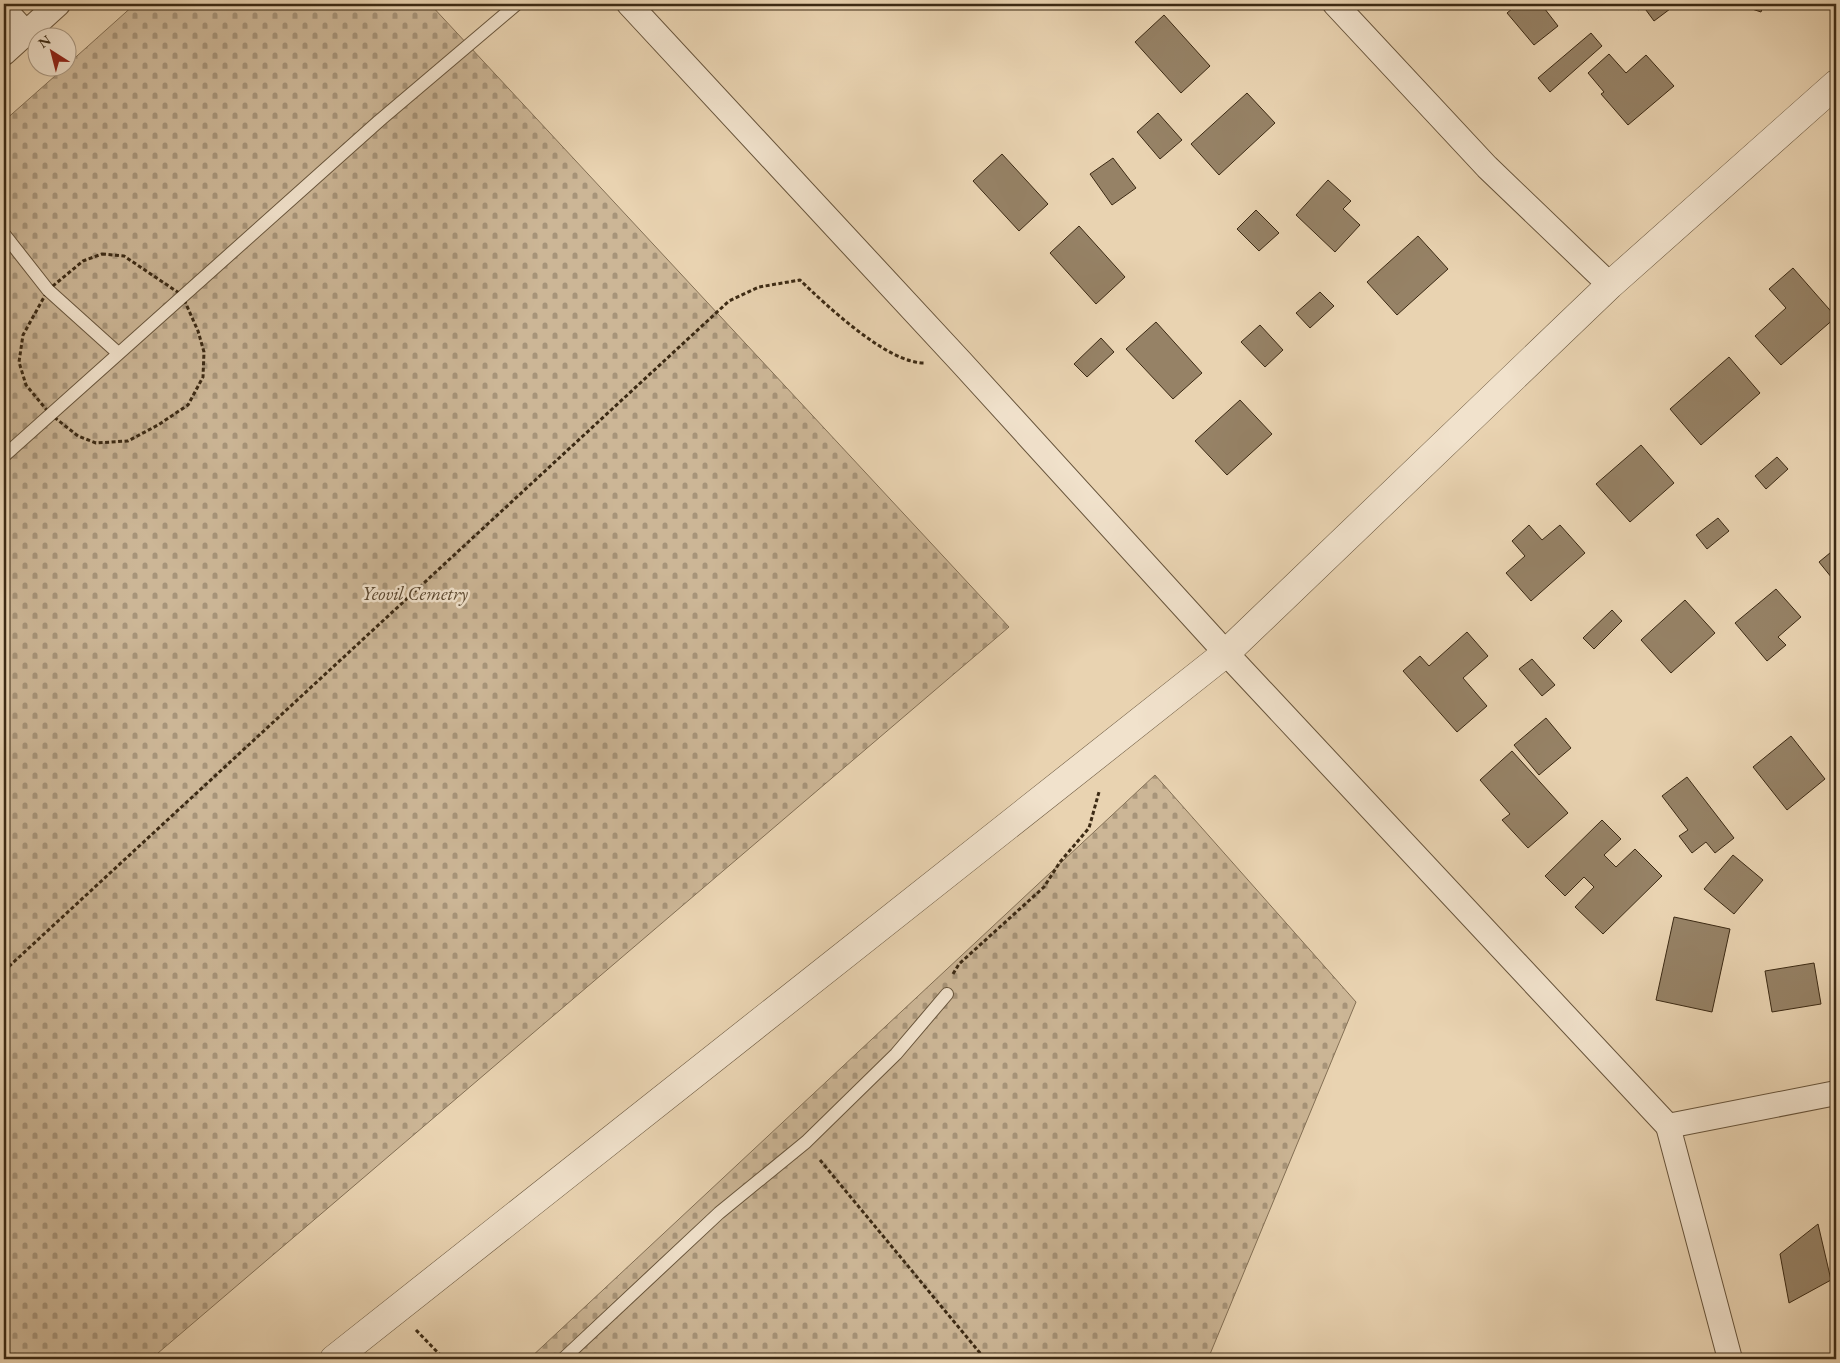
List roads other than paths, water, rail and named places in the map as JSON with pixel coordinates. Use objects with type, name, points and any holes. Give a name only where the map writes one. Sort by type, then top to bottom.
[{"type":"street","points":[[4,53],[58,4]]},
{"type":"street","points":[[629,4],[962,363],[1226,653],[1668,1126],[1730,1359]]},
{"type":"street","points":[[1335,4],[1487,167],[1610,286]]},
{"type":"street","points":[[4,9],[26,33]]},
{"type":"street","points":[[334,1359],[1226,653],[1610,286],[1836,84]]},
{"type":"street","points":[[1668,1126],[1836,1093]]},
{"type":"lane","points":[[4,456],[379,121],[517,4]]},
{"type":"lane","points":[[4,234],[48,290],[118,354]]},
{"type":"lane","points":[[563,1359],[719,1214],[806,1142],[896,1054],[947,994]]},
{"type":"park label","name":"Yeovil Cemetry","points":[[415,593]]}]
